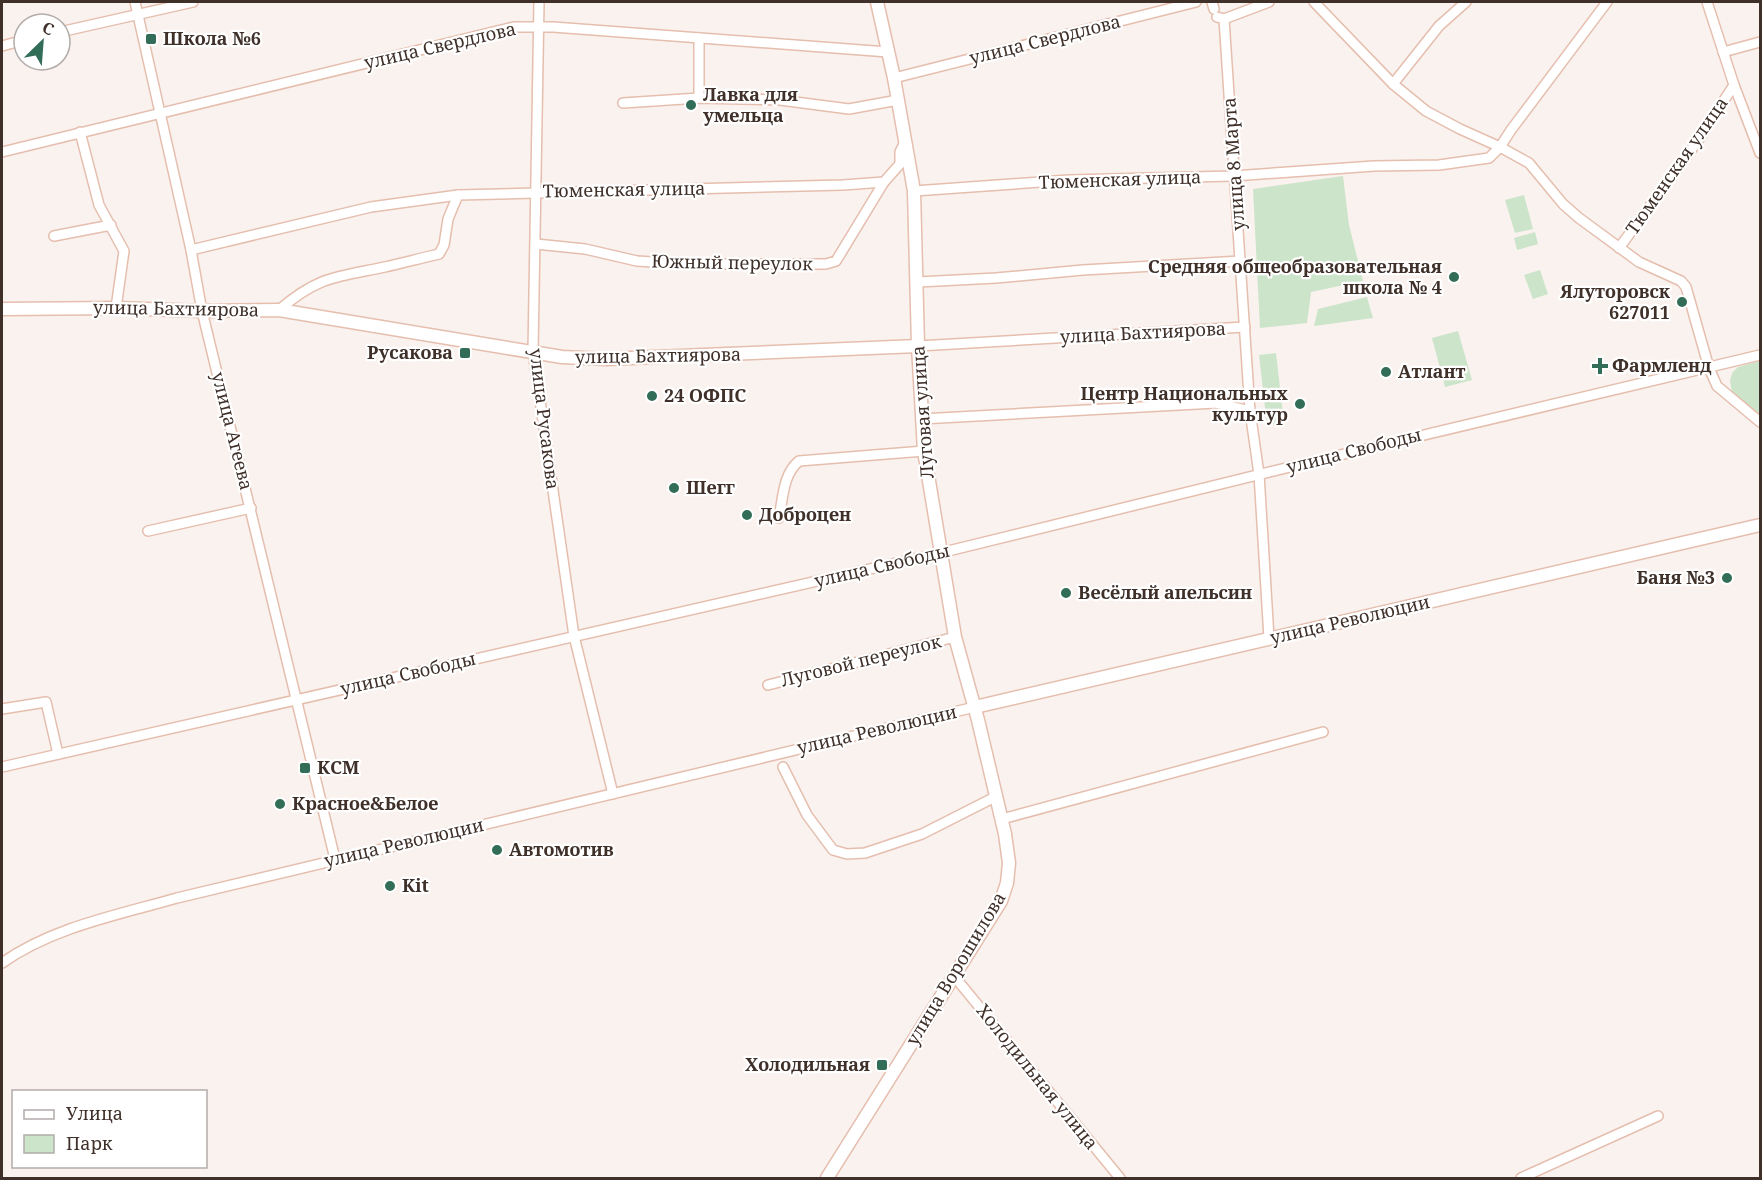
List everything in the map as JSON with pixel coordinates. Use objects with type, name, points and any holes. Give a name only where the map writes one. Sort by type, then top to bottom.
[{"type":"main road","name":"Луговая улица","points":[[877,2],[894,78],[914,191],[918,346],[924,451],[955,637],[975,707],[1002,819]]},
{"type":"main road","name":"улица Бахтиярова","points":[[2,309],[279,310],[562,357],[606,360],[918,346]]},
{"type":"main road","name":"улица Революции","points":[[975,707],[1761,525]]},
{"type":"main road","name":"улица Ворошилова","points":[[827,1179],[1000,901],[1007,883],[1009,863],[1002,819]]},
{"type":"street","name":"улица Агеева","points":[[135,2],[191,250],[202,311],[335,859]]},
{"type":"street","points":[[72,29],[193,2]]},
{"type":"street","name":"улица Русакова","points":[[538,2],[533,352],[574,636],[613,794]]},
{"type":"street","name":"улица Свердлова","points":[[894,78],[1196,2]]},
{"type":"street","points":[[1217,12],[1269,2]]},
{"type":"street","points":[[1314,2],[1393,84],[1426,111],[1529,163],[1563,204],[1619,248],[1639,262],[1681,281],[1686,287],[1716,386],[1761,422]]},
{"type":"street","points":[[1393,84],[1439,26],[1466,2]]},
{"type":"street","points":[[1500,147],[1607,2]]},
{"type":"street","points":[[1709,2],[1734,85],[1761,153]]},
{"type":"street","name":"улица 8 Марта","points":[[1217,12],[1241,261],[1250,411],[1259,474],[1269,638]]},
{"type":"street","name":"улица Свердлова","points":[[2,152],[514,27],[888,52]]},
{"type":"street","points":[[699,38],[699,98]]},
{"type":"street","points":[[1723,52],[1761,42]]},
{"type":"street","name":"Тюменская улица","points":[[1619,248],[1696,142],[1734,85]]},
{"type":"street","points":[[623,103],[699,98],[780,99],[849,109],[898,100]]},
{"type":"street","points":[[80,132],[99,205],[124,251],[116,308]]},
{"type":"street","points":[[884,182],[900,164],[900,153],[906,140]]},
{"type":"street","name":"Тюменская улица","points":[[914,191],[1069,180],[1233,176],[1374,166],[1439,165],[1489,158],[1500,147]]},
{"type":"street","name":"Тюменская улица","points":[[191,250],[371,207],[458,195],[884,182]]},
{"type":"street","name":"Южный переулок","points":[[536,244],[585,249],[638,261],[682,264],[826,264],[836,261],[884,182]]},
{"type":"street","points":[[279,310],[296,295],[335,276],[439,254],[444,245],[448,219],[458,195]]},
{"type":"street","points":[[54,236],[111,225]]},
{"type":"street","points":[[918,282],[1241,261]]},
{"type":"street","name":"улица Бахтиярова","points":[[918,346],[1245,327]]},
{"type":"street","name":"улица Свободы","points":[[2,767],[940,553],[1259,474],[1761,355]]},
{"type":"street","points":[[921,419],[1204,403],[1216,403],[1250,411]]},
{"type":"street","points":[[779,518],[787,476],[792,467],[800,461],[924,451]]},
{"type":"street","points":[[148,531],[251,508]]},
{"type":"street","name":"Луговой переулок","points":[[768,685],[955,637]]},
{"type":"street","points":[[2,709],[46,702],[58,754]]},
{"type":"street","name":"улица Революции","points":[[2,963],[30,945],[104,918],[177,898],[975,707]]},
{"type":"street","points":[[1002,819],[1323,732]]},
{"type":"street","points":[[783,767],[807,814],[833,850],[847,854],[865,853],[922,834],[997,796]]},
{"type":"street","name":"Холодильная улица","points":[[954,976],[1120,1179]]},
{"type":"street","points":[[1521,1179],[1658,1116]]},
{"type":"green space","points":[[1343,176],[1349,225],[1363,281],[1311,292],[1307,323],[1260,328],[1253,189]]},
{"type":"green space","points":[[1524,195],[1533,229],[1515,233],[1505,200]]},
{"type":"green space","points":[[1535,232],[1538,244],[1517,250],[1514,238]]},
{"type":"green space","points":[[1540,270],[1548,294],[1533,299],[1524,275]]},
{"type":"green space","points":[[1367,297],[1373,318],[1314,326],[1318,309]]},
{"type":"green space","points":[[1458,331],[1472,380],[1445,387],[1432,338]]},
{"type":"green space","points":[[1276,353],[1284,423],[1267,425],[1259,355]]},
{"type":"green space","points":[[1760,361],[1760,418],[1732,393],[1730,381],[1732,373],[1738,367]]},
{"type":"place","name":"Школа №6","points":[[151,39]]},
{"type":"place","name":"Лавка для умельца","points":[[691,105]]},
{"type":"place","name":"Средняя общеобразовательная школа № 4","points":[[1454,277]]},
{"type":"place","name":"Ялуторовск 627011","points":[[1682,302]]},
{"type":"place","name":"Русакова","points":[[465,353]]},
{"type":"place","name":"Фармленд","points":[[1600,366]]},
{"type":"place","name":"Атлант","points":[[1386,372]]},
{"type":"place","name":"24 ОФПС","points":[[652,396]]},
{"type":"place","name":"Центр Национальных культур","points":[[1300,404]]},
{"type":"place","name":"Шегг","points":[[674,488]]},
{"type":"place","name":"Доброцен","points":[[747,515]]},
{"type":"place","name":"Баня №3","points":[[1727,578]]},
{"type":"place","name":"Весёлый апельсин","points":[[1066,593]]},
{"type":"place","name":"КСМ","points":[[305,768]]},
{"type":"place","name":"Красное&Белое","points":[[280,804]]},
{"type":"place","name":"Автомотив","points":[[497,850]]},
{"type":"place","name":"Kit","points":[[390,886]]},
{"type":"place","name":"Холодильная","points":[[882,1065]]}]
